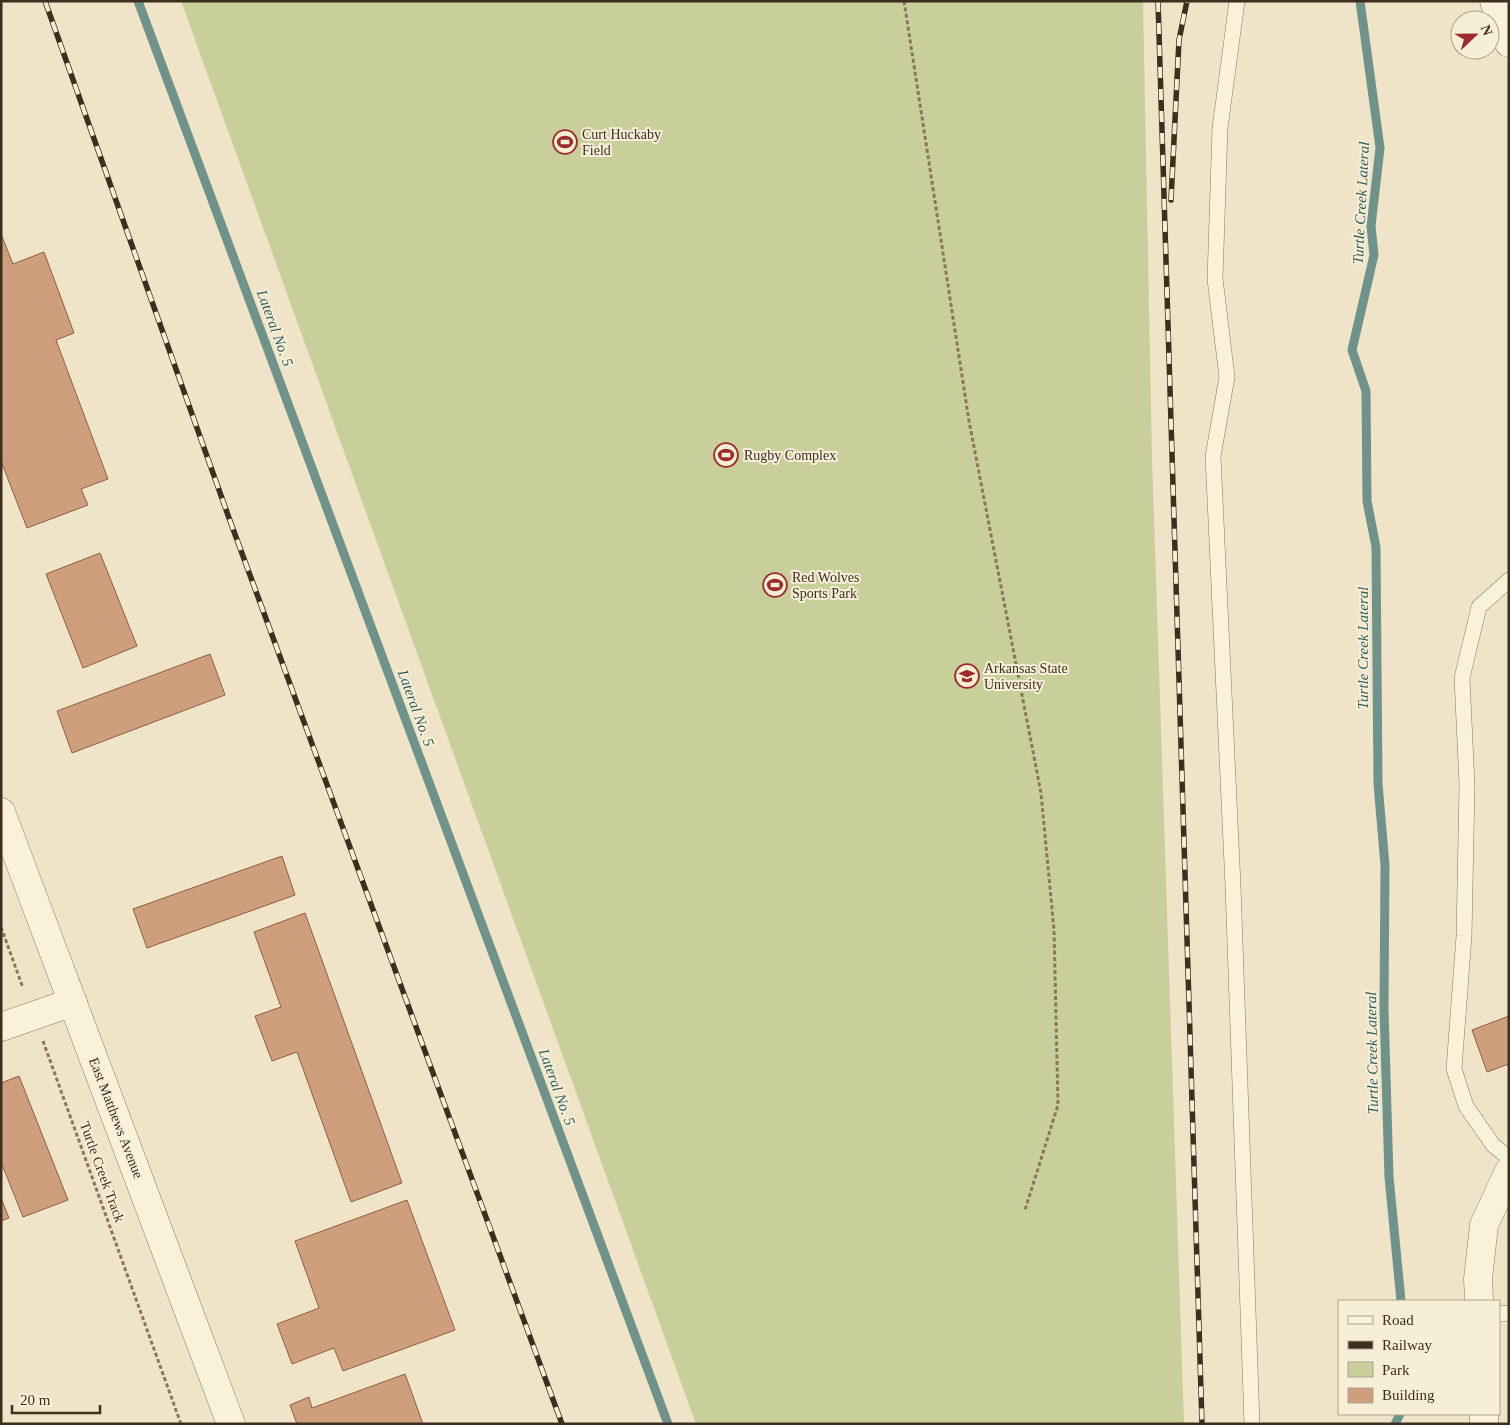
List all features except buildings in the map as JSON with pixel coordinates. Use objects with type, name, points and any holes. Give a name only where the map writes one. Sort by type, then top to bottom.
[{"type":"street","points":[[1494,1],[1509,43]]},
{"type":"street","name":"East Matthews Avenue","points":[[1,812],[231,1424]]},
{"type":"street","points":[[1,1027],[73,1002]]},
{"type":"street","points":[[1479,1300],[1478,1279],[1484,1225],[1509,1171]]},
{"type":"lane","points":[[1237,1],[1220,128],[1214,279],[1227,377],[1213,456],[1233,886],[1252,1424]]},
{"type":"lane","points":[[1509,580],[1479,607],[1462,678],[1467,785],[1465,926],[1454,1069],[1466,1106],[1493,1145],[1509,1158]]},
{"type":"path","points":[[904,1],[969,421],[1041,793],[1054,930],[1058,1105],[1025,1210]]},
{"type":"path","name":"Turtle Creek Track","points":[[1,927],[182,1424]]},
{"type":"green space","name":"Red Wolves Sports Park","points":[[181,1],[1143,1],[1152,457],[1184,1424],[696,1424]]},
{"type":"waterway","name":"Lateral No. 5","points":[[138,1],[668,1424]]},
{"type":"waterway","name":"Turtle Creek Lateral","points":[[1360,1],[1380,148],[1371,226],[1374,255],[1352,350],[1366,391],[1367,501],[1376,547],[1378,784],[1385,865],[1384,1009],[1389,1177],[1401,1300]]},
{"type":"waterway","name":"Turtle Creek Lateral","points":[[1395,1424],[1400,1415]]},
{"type":"railway","points":[[45,1],[229,518],[562,1424]]},
{"type":"railway","points":[[1158,1],[1202,1424]]},
{"type":"railway","points":[[1171,200],[1179,40],[1187,1]]},
{"type":"place","name":"Curt Huckaby Field","points":[[565,142]]},
{"type":"place","name":"Rugby Complex","points":[[726,455]]},
{"type":"place","name":"Red Wolves Sports Park","points":[[775,585]]},
{"type":"place","name":"Arkansas State University","points":[[967,676]]}]
